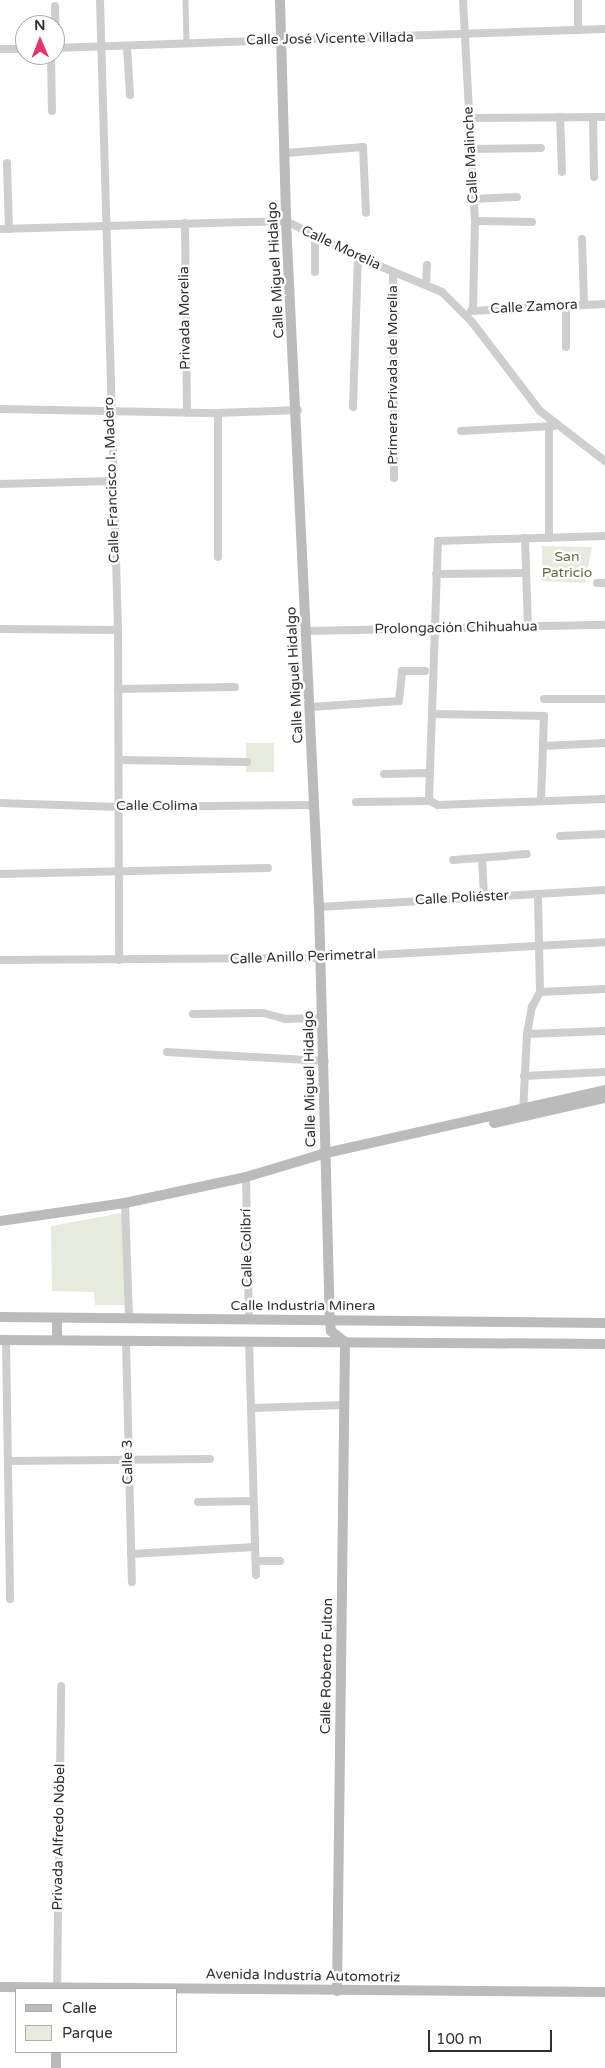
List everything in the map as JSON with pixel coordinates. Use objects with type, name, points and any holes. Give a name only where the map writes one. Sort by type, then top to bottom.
[{"type":"main road","name":"Calle Miguel Hidalgo","points":[[280,0],[286,153],[286,221],[298,410],[321,958],[330,1320]]},
{"type":"main road","points":[[523,1113],[605,1090]]},
{"type":"main road","points":[[0,1221],[125,1203],[246,1177],[326,1153],[605,1098]]},
{"type":"main road","name":"Calle Industria Minera","points":[[0,1317],[605,1322]]},
{"type":"main road","points":[[56,1318],[57,1339]]},
{"type":"main road","points":[[330,1320],[331,1331],[345,1342]]},
{"type":"main road","points":[[3,1340],[605,1344]]},
{"type":"main road","name":"Calle Roberto Fulton","points":[[337,1991],[345,1342]]},
{"type":"main road","name":"Avenida Industria Automotriz","points":[[0,1987],[28,1988]]},
{"type":"main road","name":"Avenida Industria Automotriz","points":[[178,1990],[605,1992]]},
{"type":"main road","points":[[56,2053],[56,2068]]},
{"type":"street","name":"Calle Francisco I. Madero","points":[[100,0],[111,481],[118,630],[119,960]]},
{"type":"street","points":[[186,0],[187,44]]},
{"type":"street","name":"Calle Malinche","points":[[463,0],[475,221],[473,310]]},
{"type":"street","points":[[578,0],[578,30]]},
{"type":"street","points":[[55,6],[55,15]]},
{"type":"street","name":"Calle José Vicente Villada","points":[[65,49],[281,40],[465,36],[605,29]]},
{"type":"street","points":[[127,47],[130,95]]},
{"type":"street","points":[[0,49],[15,49]]},
{"type":"street","points":[[52,110],[54,65]]},
{"type":"street","points":[[560,117],[562,172]]},
{"type":"street","points":[[592,117],[594,178]]},
{"type":"street","points":[[469,118],[605,117]]},
{"type":"street","points":[[286,153],[363,147],[366,212]]},
{"type":"street","points":[[470,149],[541,148]]},
{"type":"street","points":[[7,163],[9,229]]},
{"type":"street","points":[[474,198],[517,197]]},
{"type":"street","name":"Calle Morelia","points":[[0,229],[286,221],[358,257],[442,292],[464,312],[552,426],[605,461]]},
{"type":"street","points":[[475,221],[532,222]]},
{"type":"street","name":"Privada Morelia","points":[[185,224],[187,412]]},
{"type":"street","points":[[315,236],[315,272]]},
{"type":"street","points":[[582,239],[584,304]]},
{"type":"street","points":[[353,407],[358,257]]},
{"type":"street","points":[[426,284],[427,265]]},
{"type":"street","name":"Primera Privada de Morelia","points":[[393,272],[394,478]]},
{"type":"street","name":"Calle Zamora","points":[[464,312],[605,304]]},
{"type":"street","points":[[566,305],[566,347]]},
{"type":"street","points":[[0,409],[218,413],[298,410]]},
{"type":"street","points":[[218,413],[218,557]]},
{"type":"street","points":[[461,431],[552,426],[549,538]]},
{"type":"street","points":[[0,484],[111,481]]},
{"type":"street","points":[[434,803],[429,773],[438,541],[605,536]]},
{"type":"street","points":[[525,538],[528,627]]},
{"type":"street","points":[[436,574],[525,573]]},
{"type":"street","name":"Prolongación Chihuahua","points":[[307,631],[605,625]]},
{"type":"street","points":[[0,629],[118,630]]},
{"type":"street","points":[[311,707],[400,701],[402,671],[426,671]]},
{"type":"street","points":[[118,689],[235,687]]},
{"type":"street","points":[[544,699],[605,699]]},
{"type":"street","points":[[432,714],[544,716],[540,801]]},
{"type":"street","points":[[542,746],[605,743]]},
{"type":"street","points":[[119,760],[247,762]]},
{"type":"street","points":[[384,774],[429,773]]},
{"type":"street","points":[[356,802],[434,803],[605,799]]},
{"type":"street","name":"Calle Colima","points":[[0,803],[119,807],[314,805]]},
{"type":"street","points":[[560,836],[605,834]]},
{"type":"street","points":[[453,860],[527,854]]},
{"type":"street","points":[[482,858],[484,896]]},
{"type":"street","points":[[0,874],[268,868]]},
{"type":"street","name":"Calle Poliéster","points":[[319,907],[605,890]]},
{"type":"street","points":[[523,1113],[527,1034],[532,1007],[540,992],[542,947],[538,894]]},
{"type":"street","name":"Calle Anillo Perimetral","points":[[0,960],[321,958],[605,942]]},
{"type":"street","points":[[540,992],[605,989]]},
{"type":"street","points":[[193,1014],[263,1013],[286,1019],[323,1018]]},
{"type":"street","points":[[527,1034],[605,1031]]},
{"type":"street","points":[[168,1052],[324,1060]]},
{"type":"street","points":[[524,1076],[605,1072]]},
{"type":"street","name":"Calle Colibrí","points":[[246,1177],[249,1320]]},
{"type":"street","points":[[125,1203],[129,1318]]},
{"type":"street","points":[[3,1340],[8,1461],[10,1599]]},
{"type":"street","name":"Calle 3","points":[[126,1341],[127,1460],[132,1582]]},
{"type":"street","points":[[249,1341],[256,1575]]},
{"type":"street","points":[[251,1408],[345,1406]]},
{"type":"street","points":[[8,1461],[210,1459]]},
{"type":"street","points":[[198,1502],[253,1501]]},
{"type":"street","points":[[130,1554],[255,1547]]},
{"type":"street","points":[[256,1561],[280,1561]]},
{"type":"street","name":"Privada Alfredo Nóbel","points":[[56,1988],[61,1686]]},
{"type":"green space","name":"San Patricio","points":[[542,546],[592,547],[585,583],[542,581]]},
{"type":"green space","points":[[246,743],[274,743],[274,772],[246,772]]},
{"type":"green space","points":[[122,1213],[127,1305],[95,1305],[94,1292],[52,1291],[51,1226]]}]
